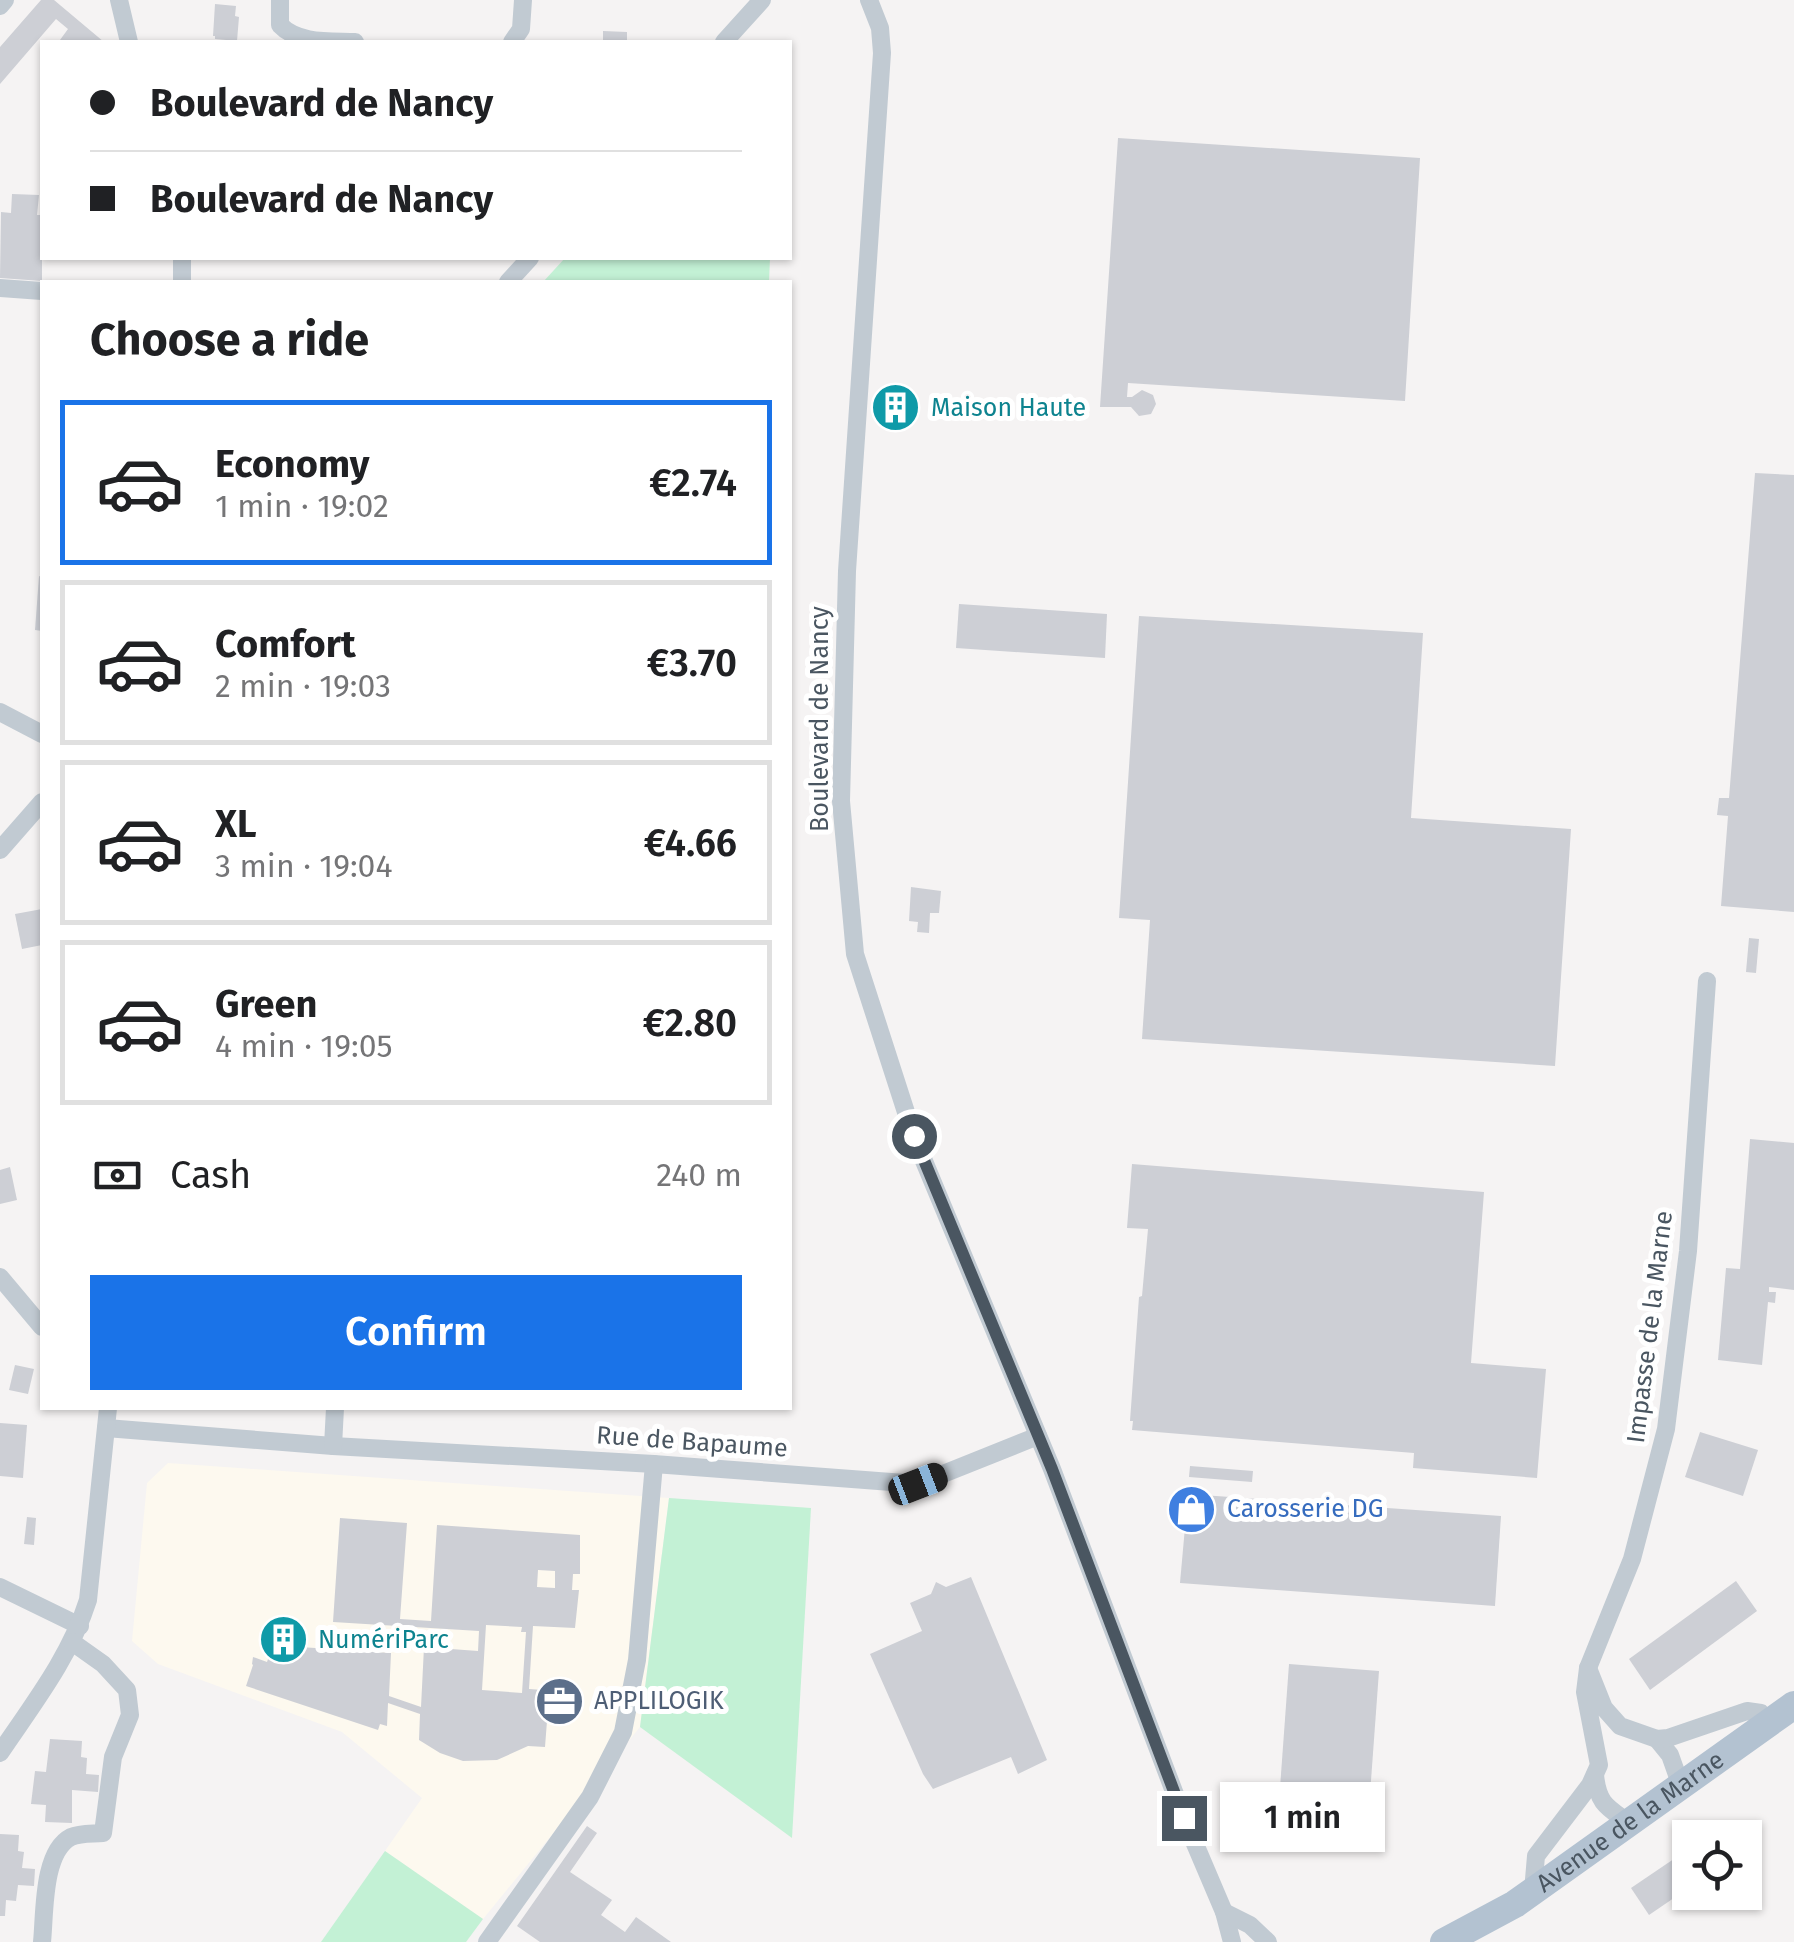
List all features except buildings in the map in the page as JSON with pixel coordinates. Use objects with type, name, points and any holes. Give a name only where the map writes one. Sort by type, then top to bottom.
[{"type":"main road","name":"Avenue de la Marne","points":[[1449,1939],[1515,1904],[1794,1706]]},
{"type":"street","points":[[0,6],[4,0]]},
{"type":"street","points":[[119,0],[129,40]]},
{"type":"street","points":[[280,0],[280,26],[287,33],[327,40]]},
{"type":"street","points":[[513,40],[521,29],[523,0]]},
{"type":"street","points":[[726,40],[762,0]]},
{"type":"street","name":"Boulevard de Nancy","points":[[869,0],[880,28],[882,53],[847,571],[841,801],[855,954],[914,1136],[1038,1436],[1184,1818],[1224,1912],[1232,1942]]},
{"type":"street","points":[[510,280],[528,260]]},
{"type":"street","points":[[0,288],[40,292]]},
{"type":"street","points":[[0,712],[40,733]]},
{"type":"street","points":[[0,850],[40,804]]},
{"type":"street","name":"Impasse de la Marne","points":[[1629,1822],[1608,1808],[1596,1793],[1594,1774],[1599,1765],[1585,1692],[1588,1668],[1632,1559],[1666,1429],[1688,1250],[1706,981]]},
{"type":"street","points":[[0,1276],[40,1325]]},
{"type":"street","points":[[0,1753],[76,1634],[88,1600],[108,1410]]},
{"type":"street","points":[[332,1446],[335,1410]]},
{"type":"street","name":"Rue de Bapaume","points":[[106,1428],[918,1484],[1038,1436]]},
{"type":"street","points":[[486,1942],[590,1797],[623,1732],[637,1660],[654,1464]]},
{"type":"street","points":[[0,1588],[76,1634],[127,1690],[130,1715],[113,1758],[103,1833],[76,1834],[62,1843],[52,1862],[42,1942]]},
{"type":"street","points":[[1588,1668],[1604,1708],[1620,1726],[1657,1739],[1746,1711],[1761,1713],[1770,1723]]},
{"type":"street","points":[[1657,1739],[1670,1756],[1681,1786]]},
{"type":"street","points":[[1534,1890],[1536,1856],[1590,1785],[1594,1774]]},
{"type":"street","points":[[1224,1912],[1250,1925],[1268,1942]]},
{"type":"shaded area","points":[[168,1463],[669,1498],[640,1727],[483,1919],[385,1851],[422,1798],[342,1732],[158,1664],[132,1641],[147,1483]]},
{"type":"green space","points":[[563,260],[770,260],[769,280],[545,280]]},
{"type":"green space","points":[[669,1498],[811,1508],[792,1838],[640,1727]]},
{"type":"green space","points":[[385,1851],[483,1919],[466,1942],[321,1942]]},
{"type":"place","name":"Maison Haute","points":[[896,408]]},
{"type":"place","name":"Carosserie DG","points":[[1192,1509]]},
{"type":"place","name":"NumériParc","points":[[283,1640]]},
{"type":"place","name":"APPLILOGIK","points":[[559,1701]]},
{"type":"route","points":[[914,1136],[1052,1469],[1184,1818]]}]
